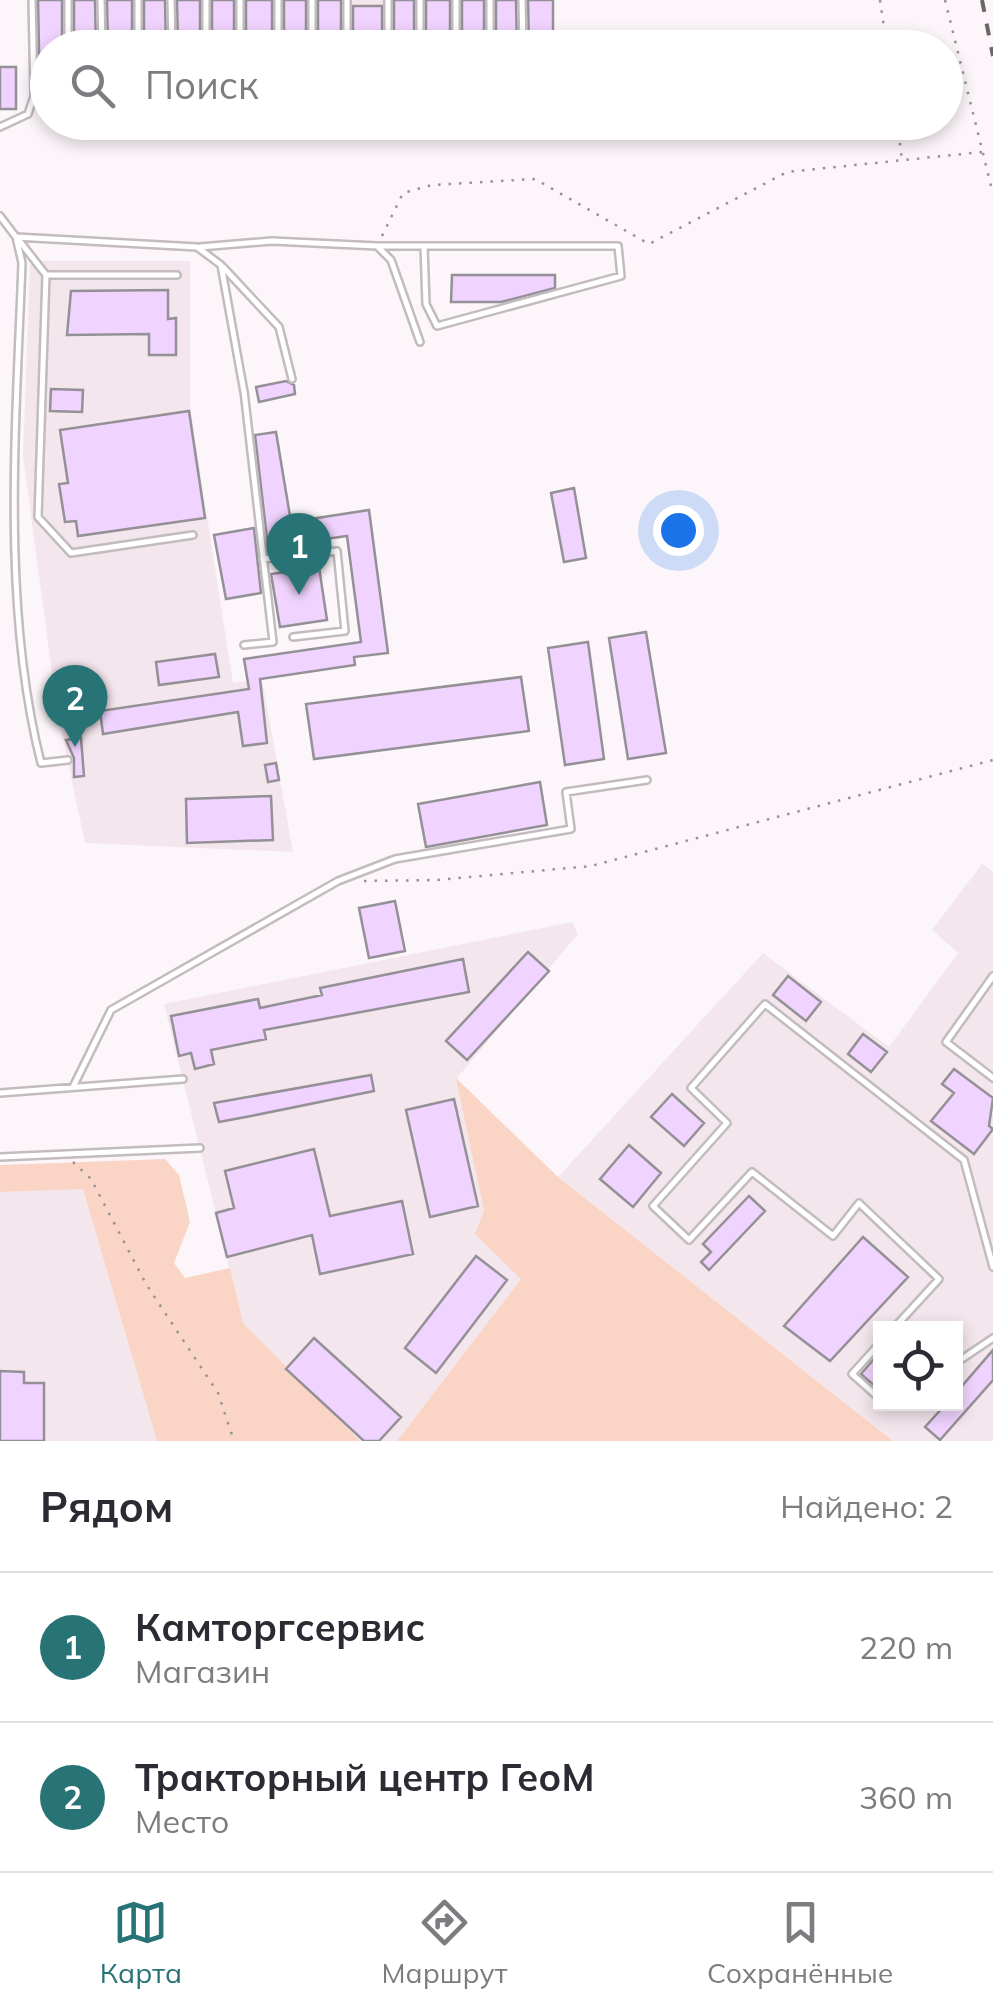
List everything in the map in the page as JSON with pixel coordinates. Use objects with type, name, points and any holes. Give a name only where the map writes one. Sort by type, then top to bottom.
[{"type":"lane","points":[[32,0],[33,30]]},
{"type":"lane","points":[[68,0],[68,30]]},
{"type":"lane","points":[[101,0],[102,30]]},
{"type":"lane","points":[[138,0],[138,30]]},
{"type":"lane","points":[[172,0],[172,30]]},
{"type":"lane","points":[[206,0],[206,30]]},
{"type":"lane","points":[[240,0],[240,30]]},
{"type":"lane","points":[[278,0],[278,30]]},
{"type":"lane","points":[[312,0],[312,30]]},
{"type":"lane","points":[[347,0],[347,30]]},
{"type":"lane","points":[[388,0],[388,30]]},
{"type":"lane","points":[[420,0],[420,30]]},
{"type":"lane","points":[[456,0],[456,30]]},
{"type":"lane","points":[[490,0],[490,30]]},
{"type":"lane","points":[[522,0],[523,30]]},
{"type":"lane","points":[[0,127],[28,114],[30,108]]},
{"type":"lane","points":[[0,216],[46,275],[38,517],[70,553],[193,535]]},
{"type":"lane","points":[[16,236],[197,247],[272,241],[377,246],[424,246],[618,246],[621,276],[437,326],[426,304],[424,246]]},
{"type":"lane","points":[[16,236],[22,263],[14,456],[23,693],[41,763],[68,760]]},
{"type":"lane","points":[[377,246],[392,260],[420,342]]},
{"type":"lane","points":[[197,247],[279,326],[292,380]]},
{"type":"lane","points":[[220,265],[244,388],[273,642],[244,645]]},
{"type":"lane","points":[[46,275],[177,275]]},
{"type":"lane","points":[[264,559],[337,551],[344,632],[294,636]]},
{"type":"lane","points":[[73,1088],[111,1010],[338,881],[395,858],[571,830],[566,792],[647,780]]},
{"type":"lane","points":[[993,976],[946,1042],[993,1078]]},
{"type":"lane","points":[[900,1321],[939,1278],[859,1203],[833,1236],[752,1172],[689,1240],[654,1206],[727,1123],[691,1088],[765,1004],[964,1160],[993,1267]]},
{"type":"lane","points":[[0,1093],[183,1079]]},
{"type":"lane","points":[[0,1157],[200,1148]]},
{"type":"lane","points":[[963,1358],[993,1338]]},
{"type":"lane","points":[[873,1351],[852,1374],[873,1392]]},
{"type":"path","points":[[880,0],[884,30]]},
{"type":"path","points":[[945,0],[952,30]]},
{"type":"path","points":[[963,74],[993,194]]},
{"type":"path","points":[[900,140],[903,161]]},
{"type":"path","points":[[377,246],[403,193],[432,185],[535,179],[649,244],[787,172],[982,152]]},
{"type":"path","points":[[984,159],[993,158]]},
{"type":"path","points":[[358,881],[437,880],[591,866],[993,760]]},
{"type":"path","points":[[64,1154],[92,1179],[146,1284],[218,1393],[234,1441]]},
{"type":"shaded area","points":[[35,0],[554,0],[554,30],[36,30]]},
{"type":"shaded area","points":[[190,261],[190,407],[233,683],[262,679],[293,852],[85,843],[57,710],[23,456],[30,264]]},
{"type":"shaded area","points":[[982,864],[993,872],[993,1441],[893,1441],[558,1177],[763,953],[889,1047],[958,953],[932,930]]},
{"type":"shaded area","points":[[572,922],[578,934],[457,1078],[484,1211],[521,1279],[397,1441],[360,1441],[243,1323],[164,1004]]},
{"type":"shaded area","points":[[456,1078],[558,1177],[893,1441],[397,1441],[521,1279],[475,1234],[484,1211]]},
{"type":"shaded area","points":[[165,1159],[179,1175],[190,1222],[174,1263],[185,1278],[230,1268],[243,1323],[360,1441],[157,1441],[83,1189],[0,1192],[0,1165]]},
{"type":"shaded area","points":[[83,1188],[157,1441],[0,1441],[0,1192]]},
{"type":"building","points":[[38,0],[62,0],[62,30],[39,30]]},
{"type":"building","points":[[74,0],[95,0],[96,30],[74,30]]},
{"type":"building","points":[[107,0],[132,0],[132,30],[108,30]]},
{"type":"building","points":[[144,0],[165,0],[166,30],[144,30]]},
{"type":"building","points":[[177,0],[200,0],[200,30],[178,30]]},
{"type":"building","points":[[212,0],[234,0],[234,30],[212,30]]},
{"type":"building","points":[[246,0],[272,0],[272,30],[246,30]]},
{"type":"building","points":[[284,0],[306,0],[306,30],[284,30]]},
{"type":"building","points":[[318,0],[341,0],[341,30],[318,30]]},
{"type":"building","points":[[394,0],[414,0],[414,30],[394,30]]},
{"type":"building","points":[[426,0],[450,0],[450,30],[426,30]]},
{"type":"building","points":[[462,0],[484,0],[484,30],[462,30]]},
{"type":"building","points":[[496,0],[516,0],[517,30],[496,30]]},
{"type":"building","points":[[528,0],[553,0],[553,30],[529,30]]},
{"type":"building","points":[[353,6],[382,6],[382,30],[353,30]]},
{"type":"building","points":[[0,67],[16,67],[16,109],[0,109]]},
{"type":"building","points":[[452,275],[555,275],[555,288],[501,302],[451,302]]},
{"type":"building","points":[[168,290],[168,319],[176,318],[176,355],[149,355],[149,334],[67,335],[71,291]]},
{"type":"building","points":[[286,381],[294,385],[295,394],[259,402],[256,387]]},
{"type":"building","points":[[51,389],[83,390],[82,412],[50,411]]},
{"type":"building","points":[[189,411],[205,518],[78,536],[76,521],[65,522],[59,484],[68,483],[60,430]]},
{"type":"building","points":[[276,432],[291,522],[369,510],[388,653],[354,657],[355,665],[260,679],[267,743],[243,746],[238,712],[103,734],[100,711],[249,689],[244,659],[361,642],[347,536],[268,547],[255,435]]},
{"type":"building","points":[[574,488],[586,558],[564,562],[551,493]]},
{"type":"building","points":[[254,528],[261,593],[226,599],[214,535]]},
{"type":"building","points":[[319,567],[327,620],[280,627],[271,574]]},
{"type":"building","points":[[646,632],[666,753],[628,759],[609,638]]},
{"type":"building","points":[[588,642],[604,759],[565,765],[548,648]]},
{"type":"building","points":[[215,654],[219,677],[159,685],[156,662]]},
{"type":"building","points":[[521,677],[529,731],[314,759],[306,704]]},
{"type":"building","points":[[81,738],[84,776],[74,777],[74,758],[66,740]]},
{"type":"building","points":[[276,763],[279,780],[268,782],[265,765]]},
{"type":"building","points":[[540,782],[547,825],[426,847],[418,804]]},
{"type":"building","points":[[271,796],[273,840],[187,843],[186,799]]},
{"type":"building","points":[[395,901],[405,951],[369,958],[359,908]]},
{"type":"building","points":[[528,952],[549,971],[467,1060],[446,1041]]},
{"type":"building","points":[[463,959],[469,992],[264,1030],[266,1039],[211,1050],[214,1064],[195,1069],[191,1053],[179,1056],[171,1016],[258,999],[260,1008],[322,995],[320,988]]},
{"type":"building","points":[[788,976],[821,1002],[806,1021],[773,995]]},
{"type":"building","points":[[863,1034],[887,1052],[871,1072],[848,1054]]},
{"type":"building","points":[[954,1069],[993,1098],[989,1126],[993,1129],[974,1154],[931,1121],[954,1093],[942,1084]]},
{"type":"building","points":[[371,1075],[374,1091],[219,1122],[214,1103]]},
{"type":"building","points":[[672,1094],[704,1123],[684,1146],[651,1117]]},
{"type":"building","points":[[454,1099],[478,1206],[430,1217],[406,1110]]},
{"type":"building","points":[[629,1145],[661,1173],[633,1207],[600,1179]]},
{"type":"building","points":[[314,1149],[330,1216],[402,1201],[413,1254],[320,1274],[312,1235],[227,1257],[216,1213],[234,1208],[225,1171]]},
{"type":"building","points":[[749,1196],[765,1211],[709,1270],[701,1262],[711,1252],[703,1244]]},
{"type":"building","points":[[863,1237],[908,1277],[830,1361],[784,1326]]},
{"type":"building","points":[[476,1256],[507,1280],[436,1373],[405,1348]]},
{"type":"building","points":[[314,1338],[401,1417],[379,1441],[364,1441],[286,1369]]},
{"type":"building","points":[[993,1350],[993,1380],[940,1440],[925,1427],[940,1411],[963,1411],[963,1385]]},
{"type":"building","points":[[873,1360],[873,1384],[861,1374]]},
{"type":"building","points":[[0,1371],[24,1372],[24,1383],[44,1383],[44,1441],[0,1441]]},
{"type":"railway","points":[[982,0],[993,56]]},
{"type":"place","name":"Камторгсервис","points":[[299,595]]},
{"type":"place","name":"Тракторный центр ГеоМ","points":[[75,747]]}]
